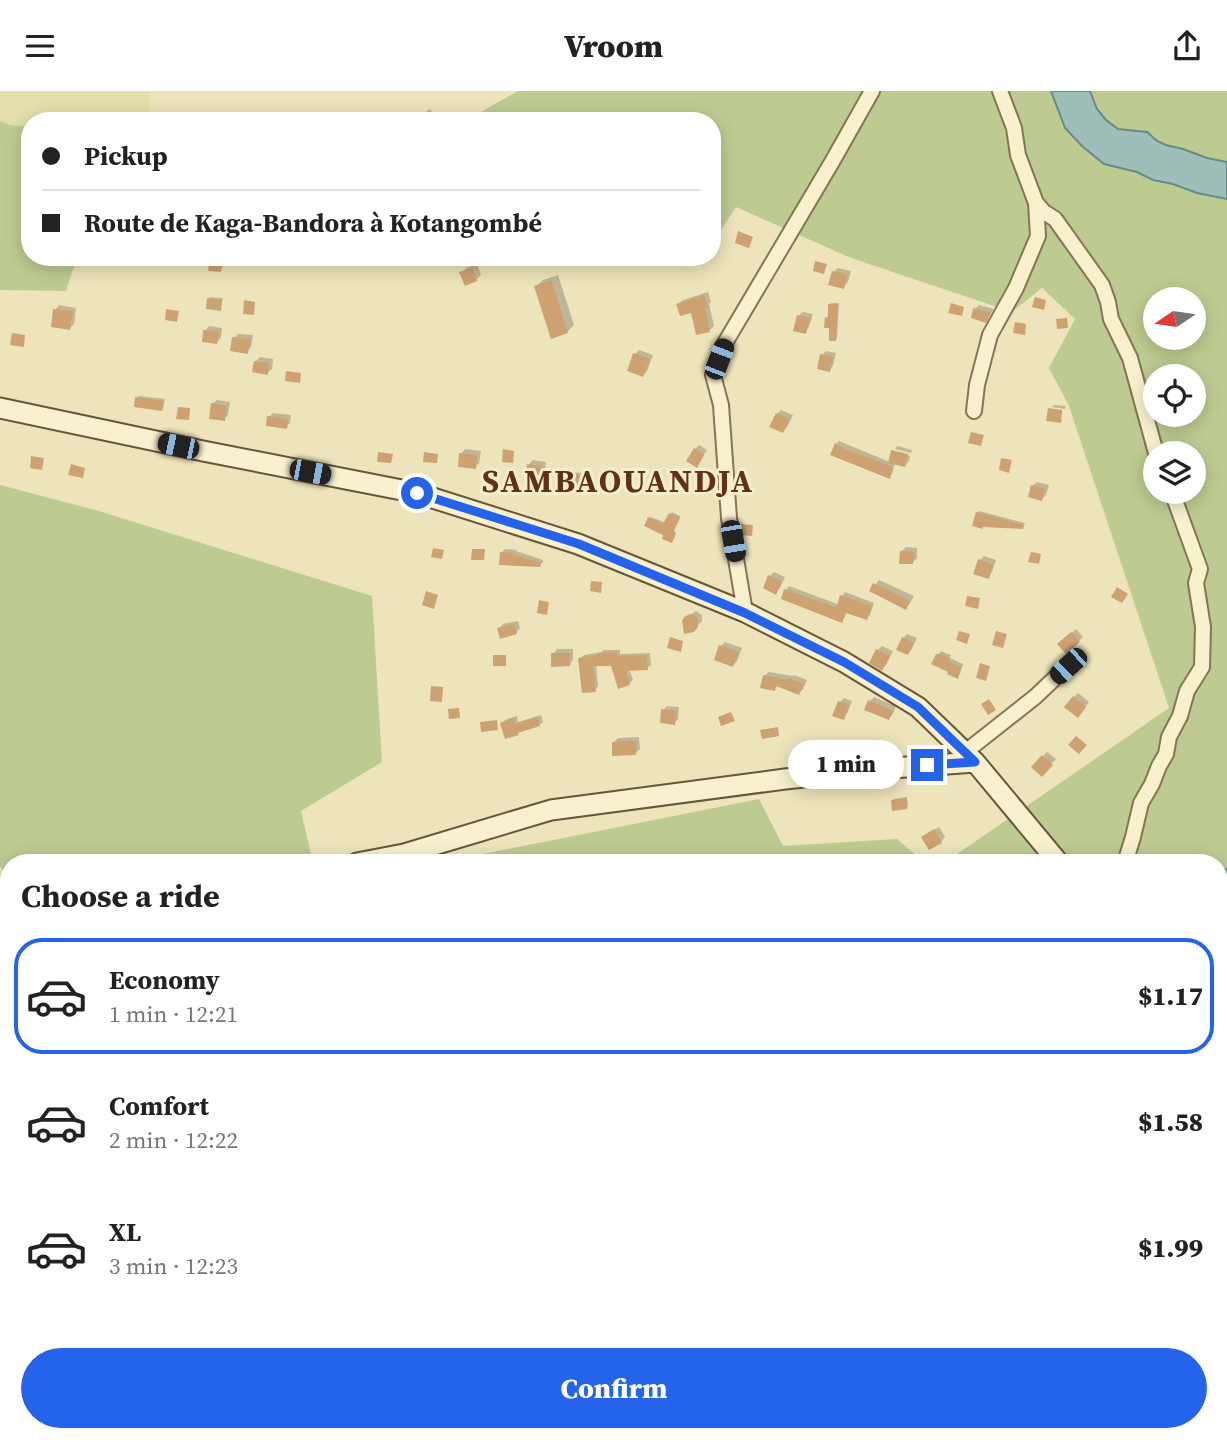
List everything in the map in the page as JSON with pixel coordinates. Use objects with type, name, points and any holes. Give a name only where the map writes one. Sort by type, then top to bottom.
[{"type":"main road","points":[[0,408],[417,493],[579,544],[745,613],[844,662],[918,707],[970,757],[1051,854]]},
{"type":"main road","points":[[404,854],[551,810],[970,757]]},
{"type":"street","points":[[745,613],[729,518],[721,405],[713,375],[725,343],[872,91]]},
{"type":"street","points":[[974,411],[977,385],[990,335],[1016,288],[1038,236],[1036,203],[1018,155],[1014,128],[1000,91]]},
{"type":"street","points":[[1036,203],[1055,219],[1102,285],[1111,319],[1130,358],[1153,441]]},
{"type":"street","points":[[1128,854],[1141,803],[1166,754],[1168,737],[1180,716],[1187,691],[1202,667],[1203,627],[1196,583],[1200,569],[1176,504]]},
{"type":"street","points":[[970,757],[1075,659]]},
{"type":"shaded area","points":[[0,91],[151,91],[149,112],[21,112],[21,126],[0,121]]},
{"type":"green space","points":[[518,91],[1051,91],[1104,164],[1137,172],[1153,180],[1197,193],[1227,199],[1227,854],[957,854],[1169,708],[1069,406],[1049,368],[1075,319],[1042,288],[1012,312],[851,258],[736,207],[721,230],[721,112],[481,112]]},
{"type":"green space","points":[[1090,91],[1227,91],[1227,162],[1166,145],[1147,132],[1118,129],[1097,109]]},
{"type":"green space","points":[[0,121],[21,126],[21,266],[74,266],[66,291],[0,290]]},
{"type":"green space","points":[[0,485],[99,511],[372,596],[382,762],[301,811],[311,854],[0,854]]},
{"type":"green space","points":[[759,799],[783,846],[897,839],[914,854],[482,854]]},
{"type":"water","points":[[1051,91],[1090,91],[1097,109],[1118,129],[1147,132],[1166,145],[1227,162],[1227,199],[1197,193],[1153,180],[1137,172],[1104,164],[1065,128]]},
{"type":"building","points":[[738,231],[753,237],[749,248],[735,243]]},
{"type":"building","points":[[815,261],[827,264],[824,274],[813,271]]},
{"type":"building","points":[[209,266],[222,266],[221,272],[208,271]]},
{"type":"building","points":[[472,268],[477,281],[465,286],[459,272]]},
{"type":"building","points":[[832,271],[847,275],[844,289],[828,285]]},
{"type":"building","points":[[551,280],[568,333],[551,339],[534,286]]},
{"type":"building","points":[[704,295],[710,332],[696,335],[691,313],[680,316],[676,304]]},
{"type":"building","points":[[1035,297],[1046,300],[1044,310],[1032,307]]},
{"type":"building","points":[[207,298],[222,300],[221,311],[206,309]]},
{"type":"building","points":[[244,300],[255,302],[254,315],[243,314]]},
{"type":"building","points":[[951,303],[964,307],[962,316],[948,313]]},
{"type":"building","points":[[828,304],[838,304],[836,341],[829,341],[829,328],[824,328],[825,317],[828,318]]},
{"type":"building","points":[[973,308],[991,313],[986,323],[971,318]]},
{"type":"building","points":[[53,309],[73,311],[70,330],[51,327]]},
{"type":"building","points":[[166,309],[179,311],[177,322],[165,320]]},
{"type":"building","points":[[797,315],[810,318],[806,334],[793,331]]},
{"type":"building","points":[[1067,318],[1068,328],[1057,329],[1056,319]]},
{"type":"building","points":[[1015,322],[1026,324],[1025,335],[1013,333]]},
{"type":"building","points":[[203,330],[219,332],[217,344],[202,342]]},
{"type":"building","points":[[12,333],[25,335],[24,347],[10,345]]},
{"type":"building","points":[[232,337],[250,339],[248,354],[230,351]]},
{"type":"building","points":[[633,353],[650,359],[643,377],[627,371]]},
{"type":"building","points":[[820,354],[833,357],[830,372],[817,369]]},
{"type":"building","points":[[254,361],[269,363],[268,375],[252,372]]},
{"type":"building","points":[[286,371],[301,373],[300,383],[285,381]]},
{"type":"building","points":[[135,397],[164,401],[162,411],[134,407]]},
{"type":"building","points":[[211,403],[226,406],[225,421],[209,419]]},
{"type":"building","points":[[178,407],[190,408],[189,420],[176,419]]},
{"type":"building","points":[[1048,408],[1062,410],[1061,423],[1046,421]]},
{"type":"building","points":[[776,413],[790,420],[783,433],[769,427]]},
{"type":"building","points":[[267,416],[288,419],[287,429],[266,426]]},
{"type":"building","points":[[971,432],[984,435],[981,446],[968,443]]},
{"type":"building","points":[[835,443],[893,467],[890,479],[830,455]]},
{"type":"building","points":[[694,448],[704,455],[697,468],[686,461]]},
{"type":"building","points":[[503,449],[514,451],[513,463],[502,462]]},
{"type":"building","points":[[891,450],[908,454],[905,467],[888,463]]},
{"type":"building","points":[[378,452],[393,454],[391,463],[377,462]]},
{"type":"building","points":[[424,452],[438,454],[437,463],[423,462]]},
{"type":"building","points":[[459,453],[477,455],[476,469],[458,467]]},
{"type":"building","points":[[31,456],[44,458],[42,470],[30,468]]},
{"type":"building","points":[[1001,458],[1012,460],[1009,473],[999,470]]},
{"type":"building","points":[[71,464],[85,468],[83,478],[68,475]]},
{"type":"building","points":[[527,464],[543,466],[541,479],[525,477]]},
{"type":"building","points":[[566,473],[580,475],[579,485],[565,483]]},
{"type":"building","points":[[1031,485],[1045,489],[1042,501],[1028,497]]},
{"type":"building","points":[[976,512],[1024,525],[1023,529],[983,529],[972,526]]},
{"type":"building","points":[[669,513],[680,518],[673,532],[676,534],[672,543],[662,539],[663,535],[644,526],[648,517],[663,524]]},
{"type":"building","points":[[740,524],[753,525],[752,536],[742,535]]},
{"type":"building","points":[[433,548],[444,550],[442,559],[431,557]]},
{"type":"building","points":[[472,549],[485,549],[484,560],[471,560]]},
{"type":"building","points":[[900,551],[914,552],[913,564],[899,564]]},
{"type":"building","points":[[500,552],[514,553],[541,563],[540,567],[499,565]]},
{"type":"building","points":[[1031,552],[1041,554],[1039,564],[1028,562]]},
{"type":"building","points":[[978,559],[993,565],[989,579],[973,574]]},
{"type":"building","points":[[768,575],[782,581],[776,595],[763,588]]},
{"type":"building","points":[[591,581],[602,582],[601,593],[590,591]]},
{"type":"building","points":[[873,583],[910,601],[906,610],[869,591]]},
{"type":"building","points":[[1117,587],[1128,594],[1122,603],[1111,597]]},
{"type":"building","points":[[784,589],[834,607],[837,606],[840,595],[872,606],[867,620],[846,613],[842,623],[781,599]]},
{"type":"building","points":[[426,591],[438,595],[434,609],[422,605]]},
{"type":"building","points":[[967,596],[980,598],[978,609],[965,606]]},
{"type":"building","points":[[539,600],[549,602],[547,615],[537,613]]},
{"type":"building","points":[[690,614],[698,619],[698,627],[694,632],[684,634],[682,621]]},
{"type":"building","points":[[514,624],[517,634],[500,639],[497,628]]},
{"type":"building","points":[[959,631],[970,634],[967,644],[956,640]]},
{"type":"building","points":[[996,631],[1007,634],[1003,648],[992,645]]},
{"type":"building","points":[[1071,632],[1080,642],[1066,654],[1057,644]]},
{"type":"building","points":[[670,637],[683,641],[681,652],[667,648]]},
{"type":"building","points":[[902,637],[914,643],[908,655],[896,650]]},
{"type":"building","points":[[719,645],[739,652],[733,667],[714,660]]},
{"type":"building","points":[[876,649],[890,656],[882,671],[869,663]]},
{"type":"building","points":[[617,652],[617,656],[647,655],[648,670],[626,671],[630,685],[618,689],[611,666],[593,666],[596,692],[582,693],[578,658]]},
{"type":"building","points":[[551,653],[570,653],[570,666],[551,667]]},
{"type":"building","points":[[936,654],[950,658],[948,661],[961,667],[958,679],[931,664]]},
{"type":"building","points":[[493,655],[506,655],[506,666],[493,666]]},
{"type":"building","points":[[980,663],[990,666],[986,681],[976,678]]},
{"type":"building","points":[[763,675],[788,678],[804,684],[799,695],[776,686],[775,691],[760,688]]},
{"type":"building","points":[[431,686],[443,687],[442,702],[430,701]]},
{"type":"building","points":[[1073,696],[1086,707],[1078,718],[1064,707]]},
{"type":"building","points":[[989,699],[996,710],[988,715],[981,704]]},
{"type":"building","points":[[868,700],[893,711],[889,720],[864,710]]},
{"type":"building","points":[[838,701],[849,705],[844,720],[832,716]]},
{"type":"building","points":[[459,708],[460,718],[449,719],[448,709]]},
{"type":"building","points":[[661,709],[676,711],[675,725],[660,723]]},
{"type":"building","points":[[731,712],[735,721],[721,726],[718,717]]},
{"type":"building","points":[[538,717],[540,726],[505,739],[500,723],[513,718],[515,724]]},
{"type":"building","points":[[497,720],[498,730],[481,732],[480,722]]},
{"type":"building","points":[[778,727],[779,736],[762,739],[760,730]]},
{"type":"building","points":[[1076,736],[1087,745],[1079,754],[1068,745]]},
{"type":"building","points":[[636,741],[636,755],[612,756],[612,742]]},
{"type":"building","points":[[1042,755],[1053,765],[1042,777],[1031,767]]},
{"type":"building","points":[[906,798],[907,809],[892,811],[891,800]]},
{"type":"building","points":[[934,829],[942,843],[929,850],[921,837]]},
{"type":"district","name":"SAMBAOUANDJA","points":[[618,481]]},
{"type":"route","points":[[417,493],[579,544],[745,613],[844,662],[918,707],[975,762],[927,765]]}]
